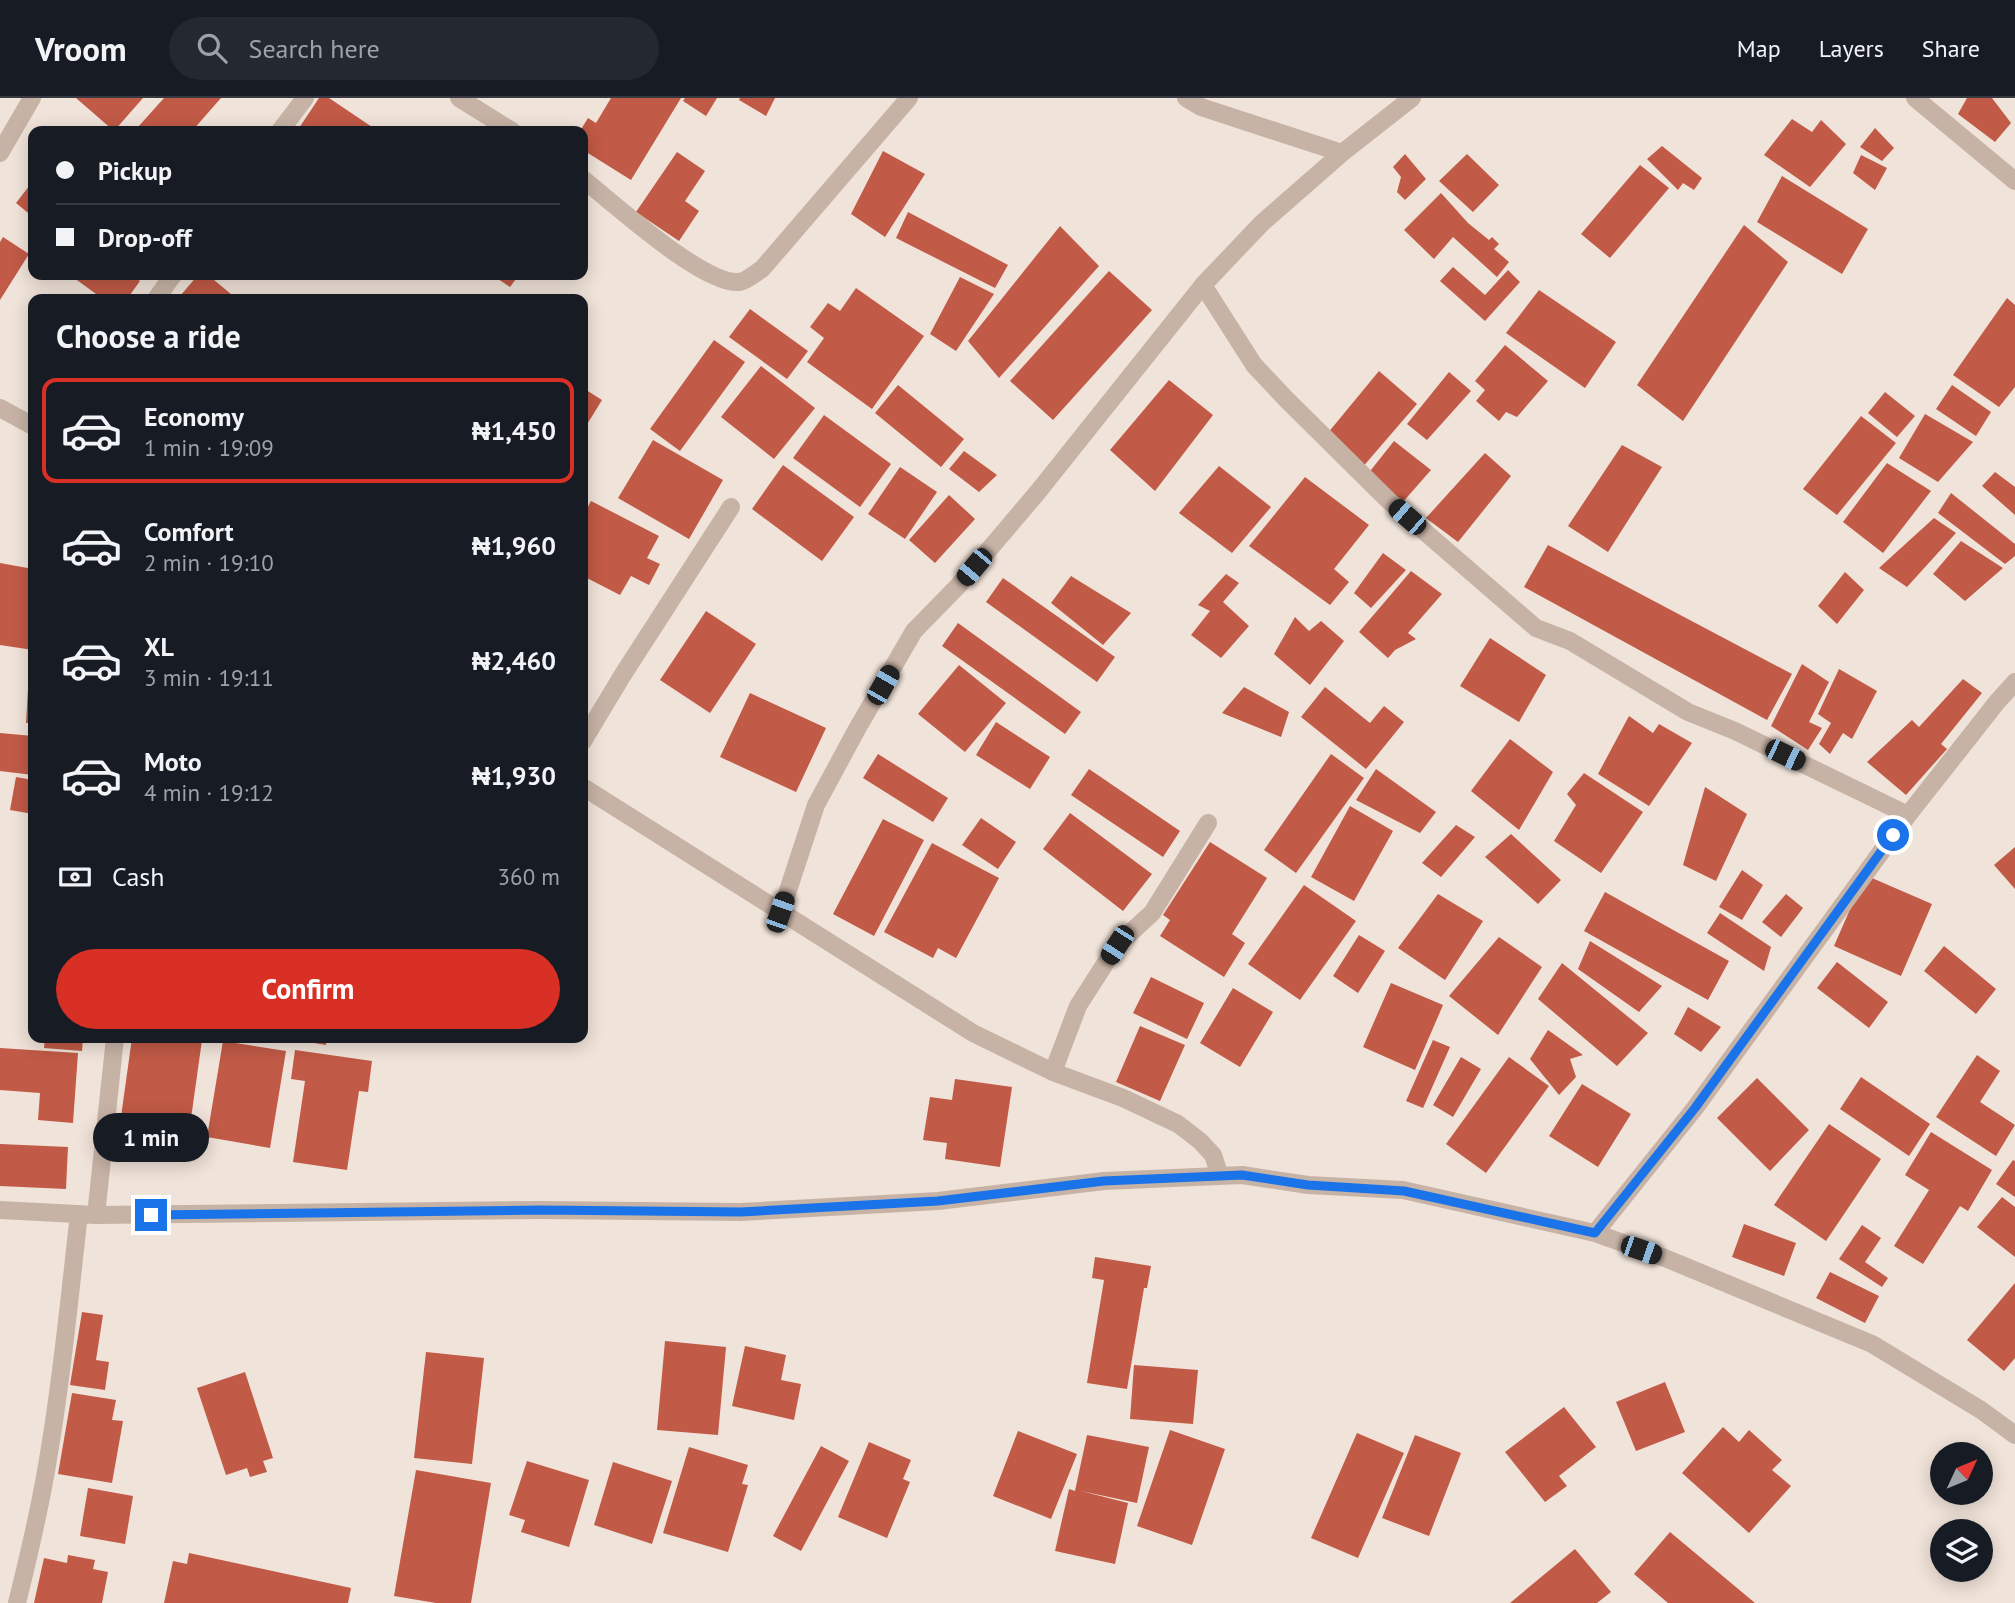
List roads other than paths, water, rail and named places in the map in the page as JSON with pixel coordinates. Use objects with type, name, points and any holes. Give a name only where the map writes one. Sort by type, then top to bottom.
[{"type":"street","points":[[0,153],[32,98]]},
{"type":"street","points":[[284,126],[305,98]]},
{"type":"street","points":[[459,98],[504,126]]},
{"type":"street","points":[[588,182],[666,246],[711,274],[730,282],[742,282],[762,269],[909,98]]},
{"type":"street","points":[[1186,98],[1201,107],[1342,153]]},
{"type":"street","points":[[780,912],[817,806],[857,729],[914,631],[958,586],[1037,493],[1203,285],[1262,223],[1342,153],[1412,98]]},
{"type":"street","points":[[1915,98],[2015,181]]},
{"type":"street","points":[[1203,285],[1254,365],[1286,399],[1388,500],[1536,628],[1570,641],[1688,712],[1735,731],[1908,815]]},
{"type":"street","points":[[0,408],[28,423]]},
{"type":"street","points":[[588,733],[730,508]]},
{"type":"street","points":[[1595,1233],[1695,1108],[1908,815],[2015,682]]},
{"type":"street","points":[[588,789],[973,1034],[1053,1072],[1123,1098],[1178,1124],[1213,1155],[1220,1177]]},
{"type":"street","points":[[1053,1072],[1078,1006],[1117,945],[1152,913],[1208,823]]},
{"type":"street","points":[[16,1603],[33,1539],[50,1447],[114,1043]]},
{"type":"street","points":[[0,1210],[87,1215],[541,1210],[741,1212],[938,1201],[1104,1181],[1242,1175],[1308,1185],[1404,1191],[1595,1233],[1665,1258],[1872,1344],[1981,1410],[2015,1434]]}]
